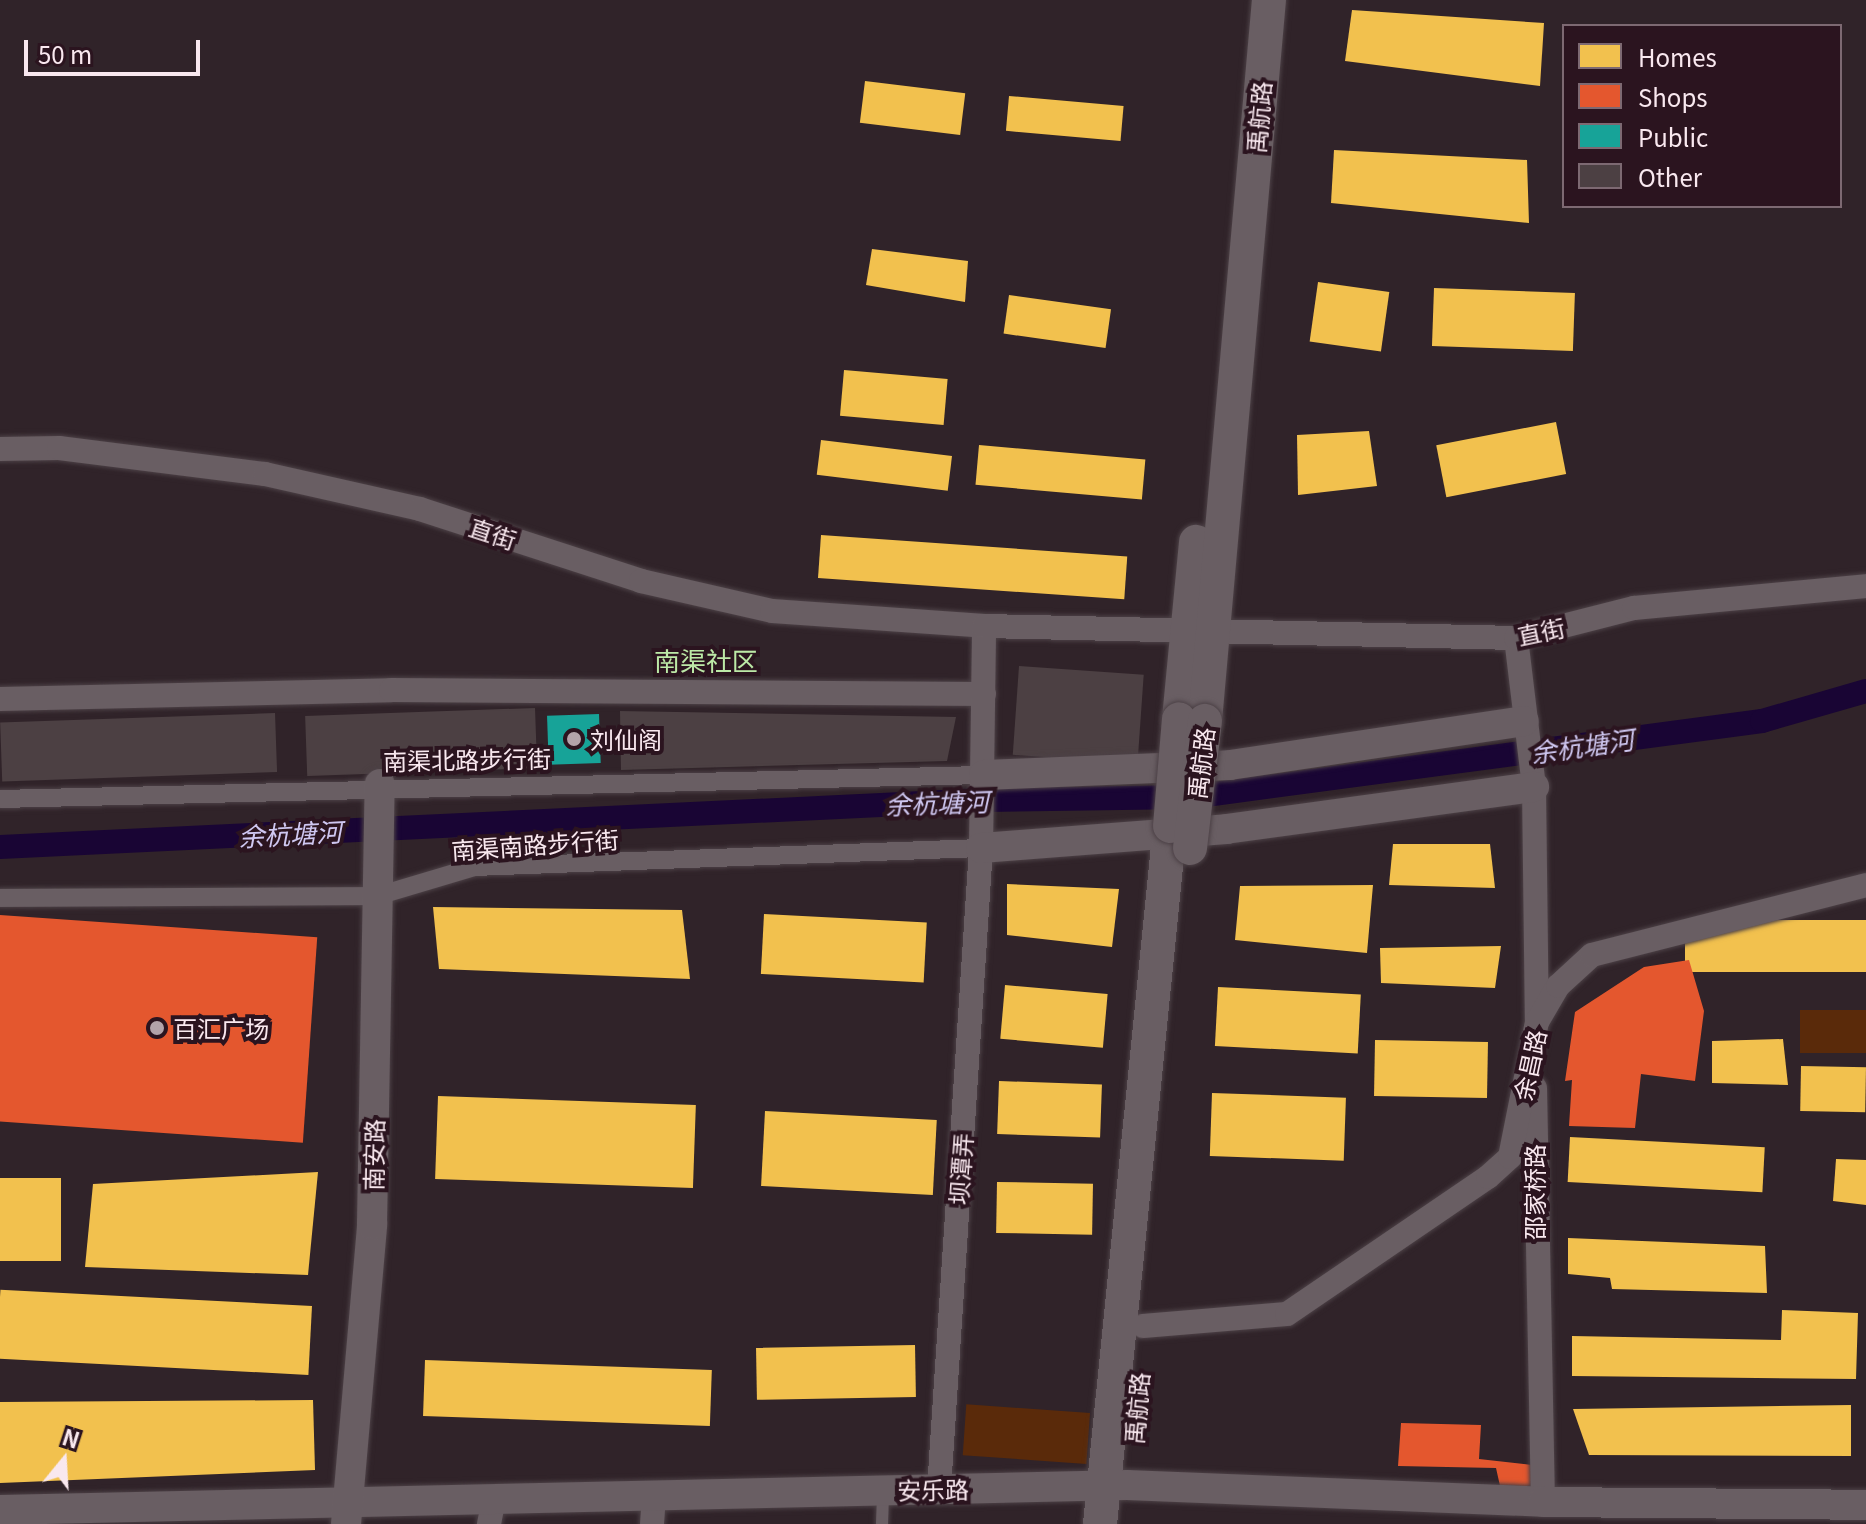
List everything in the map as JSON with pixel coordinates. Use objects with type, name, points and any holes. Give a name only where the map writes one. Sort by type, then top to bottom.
[{"type":"main road","points":[[1206,553],[1247,0]]},
{"type":"main road","name":"禹航路","points":[[1119,1524],[1117,1485],[1206,553],[1269,0]]},
{"type":"main road","name":"禹航路","points":[[1100,1524],[1117,1485],[1143,1326],[1179,847]]},
{"type":"street","name":"直街","points":[[0,449],[59,448],[265,474],[420,509],[641,581],[772,611],[984,626],[1516,638],[1634,608],[1866,586]]},
{"type":"street","name":"坝潭弄","points":[[939,1489],[981,848],[984,626]]},
{"type":"street","name":"邵家桥路","points":[[1516,638],[1534,787],[1537,1022],[1532,1208],[1543,1502]]},
{"type":"street","points":[[0,699],[391,690],[984,694]]},
{"type":"street","points":[[983,780],[1230,765],[1524,721]]},
{"type":"street","name":"南渠北路步行街","points":[[0,799],[380,784],[983,780]]},
{"type":"street","name":"南安路","points":[[348,1512],[372,1224],[380,784]]},
{"type":"street","points":[[981,848],[1226,829],[1534,787]]},
{"type":"street","name":"南渠南路步行街","points":[[0,898],[377,890],[474,867],[981,848]]},
{"type":"street","name":"余昌路","points":[[1143,1326],[1287,1314],[1510,1157],[1537,1022],[1558,986],[1592,955],[1866,885]]},
{"type":"street","name":"安乐路","points":[[0,1510],[653,1510],[883,1490],[1117,1485],[1543,1502],[1728,1515],[1866,1505]]},
{"type":"lane","points":[[882,1524],[883,1490]]},
{"type":"shaded area","points":[[1800,1010],[1866,1010],[1866,1053],[1800,1053]]},
{"type":"shaded area","points":[[966,1404],[1090,1413],[1086,1464],[963,1455]]},
{"type":"building: Homes","points":[[1352,10],[1544,23],[1540,86],[1345,61]]},
{"type":"building: Homes","points":[[865,81],[965,93],[960,135],[860,123]]},
{"type":"building: Homes","points":[[1009,96],[1124,106],[1121,141],[1006,131]]},
{"type":"building: Homes","points":[[1334,150],[1527,160],[1529,223],[1331,203]]},
{"type":"building: Homes","points":[[872,249],[968,261],[965,302],[866,285]]},
{"type":"building: Homes","points":[[1318,282],[1389,292],[1381,351],[1310,341]]},
{"type":"building: Homes","points":[[1434,288],[1575,293],[1573,351],[1432,346]]},
{"type":"building: Homes","points":[[1009,295],[1111,309],[1106,348],[1004,334]]},
{"type":"building: Homes","points":[[844,370],[948,379],[944,425],[840,416]]},
{"type":"building: Homes","points":[[1556,422],[1566,474],[1446,497],[1436,445]]},
{"type":"building: Homes","points":[[1369,431],[1377,486],[1298,495],[1297,435]]},
{"type":"building: Homes","points":[[821,440],[952,456],[948,491],[817,475]]},
{"type":"building: Homes","points":[[979,445],[1145,460],[1142,499],[976,485]]},
{"type":"building: Homes","points":[[821,535],[1127,556],[1124,599],[818,578]]},
{"type":"building: Homes","points":[[1393,844],[1490,844],[1495,888],[1389,885]]},
{"type":"building: Homes","points":[[1007,884],[1119,889],[1112,947],[1007,935]]},
{"type":"building: Homes","points":[[1373,885],[1367,953],[1235,940],[1240,886]]},
{"type":"building: Homes","points":[[433,907],[682,910],[690,979],[439,969]]},
{"type":"building: Homes","points":[[764,914],[927,923],[924,982],[761,974]]},
{"type":"building: Homes","points":[[1685,920],[1866,920],[1866,972],[1685,972]]},
{"type":"building: Homes","points":[[1501,946],[1495,988],[1381,983],[1380,948]]},
{"type":"building: Homes","points":[[1005,985],[1108,994],[1103,1048],[1000,1039]]},
{"type":"building: Homes","points":[[1218,987],[1361,994],[1358,1053],[1215,1046]]},
{"type":"building: Homes","points":[[1783,1039],[1788,1085],[1712,1083],[1712,1041]]},
{"type":"building: Homes","points":[[1375,1040],[1488,1042],[1487,1098],[1374,1096]]},
{"type":"building: Homes","points":[[1801,1066],[1866,1067],[1865,1112],[1800,1111]]},
{"type":"building: Homes","points":[[999,1081],[1102,1085],[1100,1138],[997,1134]]},
{"type":"building: Homes","points":[[1212,1093],[1346,1098],[1344,1161],[1210,1156]]},
{"type":"building: Homes","points":[[438,1096],[696,1105],[693,1188],[435,1179]]},
{"type":"building: Homes","points":[[765,1111],[937,1120],[933,1195],[761,1186]]},
{"type":"building: Homes","points":[[1570,1137],[1765,1147],[1762,1192],[1568,1182]]},
{"type":"building: Homes","points":[[1836,1159],[1866,1160],[1866,1205],[1833,1201]]},
{"type":"building: Homes","points":[[318,1172],[308,1275],[85,1267],[93,1184]]},
{"type":"building: Homes","points":[[0,1178],[61,1178],[61,1261],[0,1261]]},
{"type":"building: Homes","points":[[997,1182],[1093,1184],[1092,1235],[996,1233]]},
{"type":"building: Homes","points":[[1568,1238],[1765,1246],[1767,1293],[1612,1289],[1610,1278],[1568,1274]]},
{"type":"building: Homes","points":[[0,1290],[312,1306],[308,1375],[0,1359]]},
{"type":"building: Homes","points":[[1782,1310],[1858,1313],[1856,1379],[1572,1376],[1572,1336],[1781,1340]]},
{"type":"building: Homes","points":[[915,1345],[916,1397],[757,1400],[756,1348]]},
{"type":"building: Homes","points":[[425,1360],[712,1370],[710,1426],[423,1416]]},
{"type":"building: Homes","points":[[313,1400],[315,1470],[0,1483],[0,1402]]},
{"type":"building: Homes","points":[[1851,1405],[1851,1456],[1589,1455],[1573,1409]]},
{"type":"building: Shops","name":"百汇广场","points":[[0,915],[317,937],[303,1143],[0,1122]]},
{"type":"building: Shops","points":[[1689,960],[1704,1011],[1695,1081],[1641,1074],[1635,1128],[1569,1126],[1572,1080],[1565,1081],[1575,1012],[1644,967]]},
{"type":"building: Shops","points":[[1401,1423],[1481,1425],[1479,1459],[1532,1465],[1533,1486],[1500,1486],[1496,1468],[1398,1466]]},
{"type":"building: Public","name":"刘仙阁","points":[[599,714],[601,763],[549,765],[547,716]]},
{"type":"building: Other","points":[[1019,666],[1144,675],[1137,764],[1013,755]]},
{"type":"building: Other","points":[[535,708],[537,768],[307,776],[305,716]]},
{"type":"building: Other","points":[[620,711],[956,717],[947,761],[621,770]]},
{"type":"building: Other","points":[[275,713],[277,772],[2,782],[0,723]]},
{"type":"waterway","name":"余杭塘河","points":[[0,847],[984,800],[1191,797],[1762,721],[1866,691]]},
{"type":"place","name":"刘仙阁","points":[[574,739]]},
{"type":"place","name":"百汇广场","points":[[157,1028]]},
{"type":"district","name":"南渠社区","points":[[706,660]]}]
